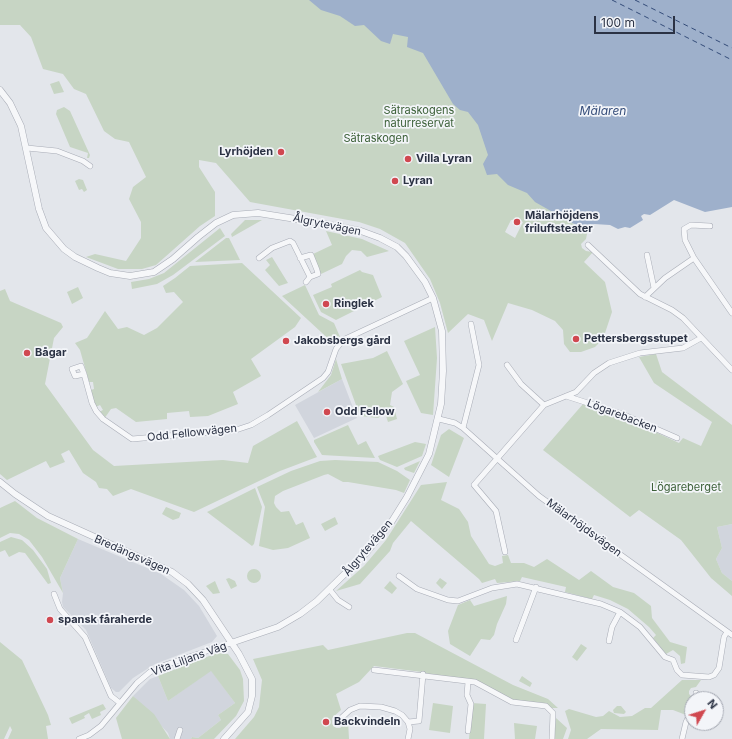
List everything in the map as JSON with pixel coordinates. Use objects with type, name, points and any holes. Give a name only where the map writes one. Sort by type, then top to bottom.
[{"type":"street","name":"Ålgrytevägen","points":[[0,90],[16,113],[21,126],[27,148],[39,210],[46,228],[64,249],[75,257],[110,273],[130,276],[154,272],[173,259],[198,236],[216,223],[233,216],[258,213],[362,231],[380,238],[397,247],[406,256],[433,298],[442,331],[444,348],[441,404],[439,419],[429,454],[407,497],[374,544],[330,590],[307,609],[290,620],[268,631],[232,643]]},
{"type":"street","points":[[27,148],[57,151],[83,161],[90,166]]},
{"type":"street","points":[[710,226],[691,225],[684,229],[685,240],[694,258],[732,313]]},
{"type":"street","points":[[259,258],[272,248],[290,241],[293,243],[310,277]]},
{"type":"street","points":[[588,245],[636,291],[677,314],[732,370]]},
{"type":"street","points":[[300,258],[311,255],[318,274],[310,277],[306,282]]},
{"type":"street","points":[[647,255],[654,288]]},
{"type":"street","points":[[645,297],[654,288],[694,258]]},
{"type":"street","name":"Odd Fellowvägen","points":[[84,374],[96,411],[103,419],[132,439],[236,430],[257,421],[306,391],[323,378],[328,372],[336,349],[343,340],[433,298]]},
{"type":"street","points":[[463,428],[479,365],[471,324]]},
{"type":"street","points":[[505,552],[496,511],[474,485],[544,405],[576,392],[594,373],[609,363],[640,353],[683,348],[701,338]]},
{"type":"street","points":[[507,365],[521,384],[544,405]]},
{"type":"street","name":"Lögarebacken","points":[[566,396],[622,414],[677,438]]},
{"type":"street","name":"Mälarhöjdsvägen","points":[[439,419],[454,423],[463,428],[539,496],[730,633]]},
{"type":"street","name":"Bredängsvägen","points":[[0,482],[48,516],[72,528],[163,567],[180,578],[203,600],[232,643],[252,679],[252,696],[248,712],[224,739]]},
{"type":"street","points":[[399,576],[417,589],[433,596],[458,602],[492,588],[508,584],[518,584],[601,604],[620,612],[640,627],[665,657],[673,660],[678,672],[685,676],[709,677],[714,675],[719,668],[724,637],[730,633]]},
{"type":"street","points":[[516,640],[536,588]]},
{"type":"street","points":[[330,590],[338,600],[349,607]]},
{"type":"street","points":[[54,594],[60,609],[85,637],[111,696],[120,703]]},
{"type":"street","points":[[609,641],[612,627],[620,612]]},
{"type":"street","name":"Vita Liljans Väg","points":[[78,739],[96,730],[141,679],[156,669],[232,643]]},
{"type":"street","points":[[374,670],[423,674],[434,678],[475,682],[512,702],[546,706],[553,713],[554,724],[552,739]]},
{"type":"street","points":[[408,722],[419,721],[423,674]]},
{"type":"street","points":[[468,682],[467,695],[471,704],[468,731]]},
{"type":"street","points":[[338,721],[350,710],[360,706],[371,706],[395,711],[408,722],[410,728],[408,739]]},
{"type":"street","points":[[177,739],[180,730]]},
{"type":"shaded area","name":"Odd Fellow","points":[[342,379],[357,418],[314,438],[295,405]]},
{"type":"shaded area","points":[[732,524],[732,581],[722,573],[716,559],[722,548],[717,527]]},
{"type":"shaded area","points":[[78,539],[161,574],[184,590],[199,606],[217,636],[212,642],[155,664],[133,678],[119,692],[116,692],[111,688],[86,630],[63,607],[63,593],[60,578]]},
{"type":"shaded area","points":[[211,670],[235,703],[218,715],[221,720],[198,738],[192,737],[191,739],[170,739],[168,733],[133,696],[150,679],[158,676],[168,701]]},
{"type":"green space","name":"Sätraskogen","points":[[0,0],[469,0],[538,203],[572,223],[588,229],[586,239],[581,244],[582,248],[586,251],[593,252],[584,262],[605,282],[612,312],[603,339],[595,347],[581,352],[570,352],[564,344],[563,330],[555,321],[532,310],[508,303],[492,341],[484,320],[468,314],[448,333],[440,303],[430,279],[405,243],[380,229],[359,222],[250,202],[216,163],[199,160],[199,167],[215,192],[215,216],[200,226],[156,265],[142,269],[118,269],[86,257],[95,254],[126,261],[141,238],[141,222],[129,199],[133,187],[146,177],[129,142],[115,139],[104,131],[86,94],[74,89],[63,74],[43,69],[31,37],[20,25],[0,25]],"holes":[[[517,219],[523,222],[515,238],[505,232],[511,220]]]},
{"type":"green space","points":[[59,81],[64,92],[54,94],[50,84]]},
{"type":"green space","points":[[64,107],[70,111],[90,155],[89,158],[87,158],[88,153],[70,147],[56,114],[57,110]]},
{"type":"green space","points":[[79,179],[83,180],[87,190],[84,192],[82,189],[79,190],[75,181]]},
{"type":"green space","points":[[245,220],[262,220],[232,237],[231,234]]},
{"type":"green space","points":[[220,228],[225,236],[173,275],[157,284],[132,289],[131,282],[149,279],[164,273]]},
{"type":"green space","points":[[326,231],[362,239],[389,251],[367,257],[361,251],[352,250],[346,256],[342,264],[321,274],[311,255],[332,245]]},
{"type":"green space","points":[[226,238],[229,238],[240,260],[195,262]]},
{"type":"green space","points":[[272,257],[288,283],[279,286],[265,270],[270,265],[266,260]]},
{"type":"green space","points":[[242,263],[301,318],[295,327],[251,359],[261,376],[233,392],[238,404],[208,416],[190,417],[189,411],[167,413],[167,419],[136,422],[116,408],[111,409],[104,419],[99,412],[103,410],[100,405],[96,407],[93,400],[91,390],[94,389],[93,382],[89,382],[80,350],[75,343],[87,338],[105,311],[118,329],[127,327],[144,335],[157,328],[183,302],[174,292],[166,293],[163,286],[190,266]]},
{"type":"green space","points":[[360,270],[373,275],[382,297],[336,320],[321,312],[313,295],[332,287],[331,284]]},
{"type":"green space","points":[[305,285],[319,315],[334,323],[340,337],[334,344],[282,296]]},
{"type":"green space","points":[[78,287],[83,298],[72,304],[67,292]]},
{"type":"green space","points":[[5,289],[10,301],[61,323],[63,327],[54,338],[45,384],[93,450],[114,466],[223,460],[248,463],[253,446],[297,421],[317,457],[280,471],[194,512],[131,489],[113,496],[107,489],[99,488],[96,482],[83,473],[69,450],[61,454],[65,462],[50,468],[46,461],[7,480],[0,474],[0,291]]},
{"type":"green space","points":[[435,327],[437,358],[433,415],[421,413],[406,381],[420,375],[404,341]]},
{"type":"green space","points":[[387,351],[403,384],[392,392],[390,405],[394,407],[397,419],[388,422],[385,413],[378,418],[360,416],[341,364],[373,358]]},
{"type":"green space","name":"Lögareberget","points":[[656,354],[662,372],[732,425],[732,524],[717,527],[722,548],[716,559],[722,573],[732,581],[732,596],[711,578],[681,540],[639,510],[630,517],[543,450],[583,404],[619,415],[679,443],[683,438],[701,446],[712,422],[654,383],[639,357]]},
{"type":"green space","points":[[336,359],[342,379],[318,392],[331,375]]},
{"type":"green space","points":[[348,425],[358,445],[366,441],[375,458],[322,455],[314,440]]},
{"type":"green space","points":[[449,429],[464,438],[449,477],[431,465],[441,435]]},
{"type":"green space","points":[[415,442],[426,444],[422,456],[397,467],[380,460],[378,456]]},
{"type":"green space","points":[[335,460],[378,462],[397,471],[410,480],[404,493],[396,490],[343,482],[328,474],[283,491],[275,496],[274,503],[276,507],[281,512],[289,511],[296,525],[303,522],[310,538],[288,548],[273,550],[259,546],[265,507],[257,487],[291,471],[320,461]]},
{"type":"green space","points":[[420,461],[414,473],[405,470],[404,468]]},
{"type":"green space","points":[[447,482],[441,500],[459,509],[468,522],[471,536],[489,564],[495,566],[503,563],[502,556],[508,555],[511,563],[524,563],[534,567],[547,559],[579,580],[591,571],[613,587],[634,593],[651,606],[652,618],[670,642],[687,647],[685,663],[681,664],[680,656],[673,650],[666,654],[653,638],[656,635],[649,627],[628,609],[610,600],[594,595],[592,599],[565,592],[566,587],[522,577],[520,581],[497,583],[495,579],[482,583],[411,521],[393,543],[390,551],[360,584],[336,591],[364,566],[386,540],[421,485]]},
{"type":"green space","points":[[255,488],[262,507],[254,544],[252,546],[207,512]]},
{"type":"green space","points":[[15,501],[37,518],[78,539],[60,578],[63,593],[42,557],[29,540],[19,534],[10,533],[0,538],[0,508]]},
{"type":"green space","points":[[166,507],[181,513],[179,518],[173,520],[162,514]]},
{"type":"green space","points":[[335,517],[338,524],[325,531],[321,524]]},
{"type":"green space","points":[[11,537],[22,540],[33,550],[47,569],[51,583],[48,584],[25,553],[19,552],[9,557],[5,550],[0,552],[0,542]]},
{"type":"green space","points":[[251,569],[257,569],[261,573],[261,579],[257,583],[251,583],[247,579],[247,573]]},
{"type":"green space","points":[[229,578],[235,581],[237,586],[231,589],[226,579]]},
{"type":"green space","points":[[440,578],[447,583],[442,589],[436,583]]},
{"type":"green space","points":[[215,581],[220,593],[213,594],[206,586]]},
{"type":"green space","points":[[390,581],[397,588],[392,594],[384,588]]},
{"type":"green space","points":[[507,596],[506,604],[494,635],[490,640],[481,639],[470,656],[450,644],[448,631],[458,605],[470,600],[474,606]]},
{"type":"green space","points":[[407,633],[415,633],[513,685],[548,699],[558,708],[552,708],[543,703],[512,700],[479,682],[436,676],[422,672],[374,666],[359,682],[336,694],[341,710],[332,718],[332,724],[336,728],[340,728],[348,721],[349,739],[235,739],[254,717],[259,707],[262,680],[253,659],[323,645],[328,650]]},
{"type":"green space","points":[[0,642],[22,660],[48,715],[51,725],[46,726],[48,739],[8,739],[12,730],[10,726],[4,739],[0,739]]},
{"type":"green space","points":[[581,644],[587,648],[577,661],[572,657]]},
{"type":"green space","points":[[217,653],[228,654],[240,670],[243,679],[244,701],[236,716],[214,739],[191,739],[192,737],[198,738],[221,720],[218,715],[235,703],[211,671],[168,701],[158,676]]},
{"type":"green space","points":[[522,676],[532,683],[530,687],[519,681]]},
{"type":"green space","points":[[682,680],[701,680],[696,687],[691,688],[689,691],[684,691],[684,714],[673,710],[661,710],[658,730],[601,729],[587,739],[568,739],[571,730],[565,711],[569,709],[596,717],[603,716],[609,711],[620,717],[632,716],[645,708],[651,708]]},
{"type":"green space","points":[[133,696],[154,714],[170,739],[122,739],[116,718]]},
{"type":"green space","points":[[433,703],[453,706],[450,733],[429,730]]},
{"type":"green space","points":[[472,703],[486,704],[484,739],[469,739]]},
{"type":"green space","points":[[103,704],[106,709],[100,712],[101,715],[92,719],[89,713],[84,716],[85,718],[72,724],[69,718]]},
{"type":"green space","points":[[617,706],[621,706],[626,712],[624,714],[614,713],[613,710]]},
{"type":"green space","points":[[556,718],[567,728],[563,739],[554,739]]},
{"type":"green space","points":[[514,723],[537,726],[535,739],[515,739]]},
{"type":"water","name":"Mälaren","points":[[309,0],[732,0],[732,207],[705,212],[674,200],[650,215],[644,214],[641,216],[643,220],[630,228],[625,227],[618,229],[610,225],[594,224],[588,229],[572,223],[535,202],[527,193],[508,185],[497,174],[487,175],[483,164],[488,155],[478,125],[468,112],[460,110],[453,104],[423,53],[407,47],[408,37],[393,34],[390,44],[381,41],[364,25],[355,26],[340,16],[321,10]]},
{"type":"ferry route","points":[[612,0],[732,60]]},
{"type":"ferry route","points":[[635,0],[732,48]]},
{"type":"place","name":"Lyrhöjden","points":[[281,152]]},
{"type":"place","name":"Villa Lyran","points":[[408,159]]},
{"type":"place","name":"Lyran","points":[[395,181]]},
{"type":"place","name":"Mälarhöjdens friluftsteater","points":[[517,222]]},
{"type":"place","name":"Ringlek","points":[[326,304]]},
{"type":"place","name":"Pettersbergsstupet","points":[[576,339]]},
{"type":"place","name":"Jakobsbergs gård","points":[[286,341]]},
{"type":"place","name":"Bågar","points":[[27,353]]},
{"type":"place","name":"Odd Fellow","points":[[327,412]]},
{"type":"place","name":"spansk fåraherde","points":[[50,620]]},
{"type":"place","name":"Backvindeln","points":[[326,722]]},
{"type":"park label","name":"Sätraskogens naturreservat","points":[[419,117]]}]
